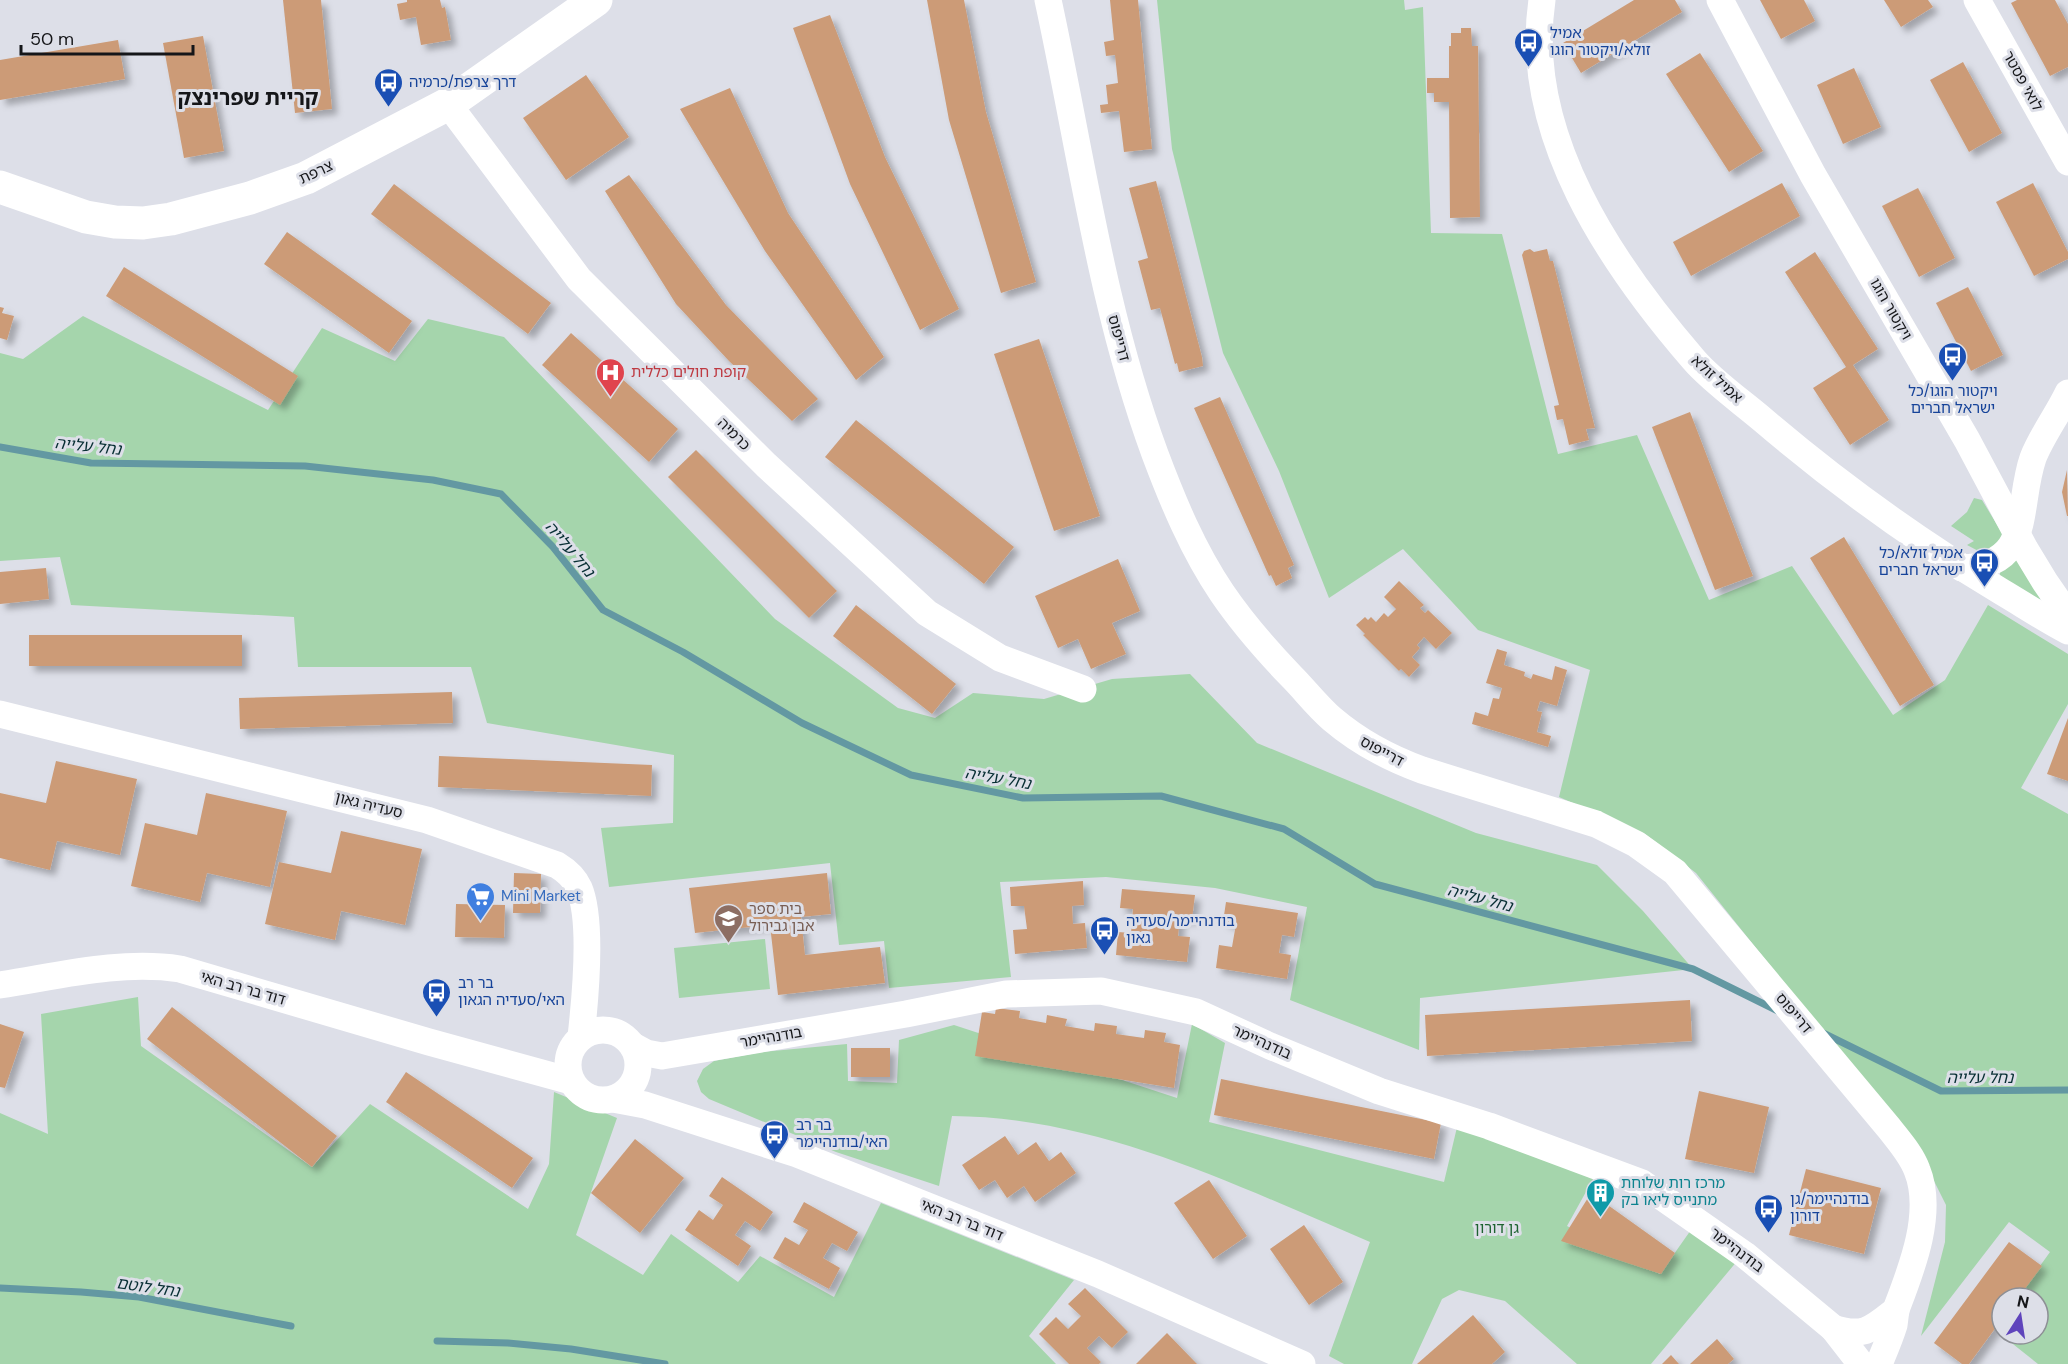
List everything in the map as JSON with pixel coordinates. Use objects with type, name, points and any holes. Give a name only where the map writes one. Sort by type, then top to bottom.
[{"type":"street","name":"צרפת","points":[[0,188],[86,217],[115,222],[171,219],[250,198],[306,178],[448,104],[596,0]]},
{"type":"street","name":"דרייפוס","points":[[1048,0],[1104,280],[1136,399],[1165,480],[1183,521],[1222,593],[1276,661],[1332,719],[1368,746],[1397,761],[1422,770],[1596,825],[1636,844],[1675,872],[1910,1155],[1918,1172],[1923,1192],[1922,1218],[1915,1256],[1909,1280],[1896,1310],[1894,1325],[1879,1364]]},
{"type":"street","name":"אמיל זולא","points":[[1542,0],[1539,48],[1542,82],[1557,138],[1573,180],[1589,213],[1623,270],[1696,362],[1807,458],[1912,535],[1962,568],[2068,631]]},
{"type":"street","name":"ויקטור הוגו","points":[[1720,0],[1813,175],[1967,441],[2045,582],[2068,615]]},
{"type":"street","name":"לואי פסטר","points":[[1977,0],[2068,162]]},
{"type":"street","name":"כרמיה","points":[[448,104],[579,279],[765,465],[927,613],[1000,658],[1083,689]]},
{"type":"street","points":[[1962,568],[1980,567],[1996,560],[2010,549],[2018,535],[2028,473],[2035,454],[2068,393]]},
{"type":"street","name":"סעדיה גאון","points":[[0,714],[427,819],[557,865],[570,874],[578,885],[586,913],[578,1040]]},
{"type":"street","name":"דוד בר רב האי","points":[[0,985],[120,967],[159,966],[180,969],[571,1081]]},
{"type":"street","name":"בודנהיימר","points":[[633,1046],[646,1053],[662,1056],[906,1014],[1006,994],[1101,991],[1196,1012],[1270,1046],[1379,1091],[1480,1123],[1642,1183],[1745,1255],[1833,1328]]},
{"type":"street","points":[[603,1030],[615,1032],[633,1046],[638,1067],[636,1078],[631,1087],[622,1095],[603,1101],[584,1095],[571,1081],[567,1062],[578,1040],[592,1032],[603,1030]]},
{"type":"street","name":"דוד בר רב האי","points":[[481,1056],[552,1051],[578,1040]]},
{"type":"street","name":"דוד בר רב האי","points":[[613,1099],[645,1105],[797,1154],[1098,1274],[1302,1364]]},
{"type":"street","points":[[1833,1328],[1851,1333],[1867,1331],[1896,1310]]},
{"type":"street","points":[[1833,1328],[1861,1364]]},
{"type":"green space","points":[[1157,0],[1404,0],[1405,10],[1423,7],[1431,233],[1502,234],[1558,454],[1637,435],[1709,600],[1792,566],[1893,715],[1945,680],[1988,605],[2068,654],[2068,704],[2021,788],[2068,814],[2068,1364],[2038,1364],[2015,1346],[2050,1346],[2050,1286],[2026,1286],[2050,1252],[2009,1222],[1921,1336],[1945,1242],[1946,1205],[1920,1153],[1696,873],[1645,834],[1559,797],[1590,670],[1478,630],[1403,549],[1329,598],[1279,471],[1223,353],[1172,149]]},
{"type":"green space","points":[[83,316],[268,410],[322,328],[395,361],[428,319],[504,337],[775,619],[898,708],[935,718],[973,693],[1044,699],[1112,679],[1190,674],[1257,743],[1476,833],[1597,865],[1643,911],[1693,969],[1420,998],[1419,1050],[1290,1000],[1307,907],[1215,888],[1106,877],[1000,882],[1011,977],[889,988],[884,941],[839,945],[830,863],[609,887],[601,828],[673,823],[674,755],[487,723],[471,667],[298,667],[294,617],[71,605],[60,557],[0,561],[0,353],[23,359]]},
{"type":"green space","points":[[1974,498],[1982,500],[2002,533],[2001,539],[1984,554],[1967,545],[1974,541],[1951,526],[1967,512]]},
{"type":"green space","points":[[2014,556],[2041,597],[2040,600],[2000,577],[2000,567]]},
{"type":"green space","points":[[765,939],[770,989],[679,998],[674,948]]},
{"type":"green space","points":[[138,997],[141,1046],[312,1167],[370,1104],[528,1209],[549,1164],[554,1092],[617,1118],[576,1235],[643,1275],[671,1234],[738,1282],[760,1256],[834,1297],[881,1203],[1074,1280],[1029,1336],[1056,1364],[0,1364],[0,1113],[48,1134],[41,1014]]},
{"type":"green space","name":"גן דורון","points":[[1192,1024],[1225,1043],[1209,1122],[1444,1182],[1458,1123],[1597,1172],[1567,1226],[1660,1274],[1693,1227],[1738,1260],[1651,1364],[1577,1364],[1505,1301],[1459,1290],[1442,1299],[1412,1364],[1344,1364],[1329,1356],[1370,1242],[1167,1158],[1061,1128],[1007,1119],[952,1116],[939,1186],[836,1152],[709,1099],[701,1092],[697,1081],[703,1069],[714,1061],[762,1052],[847,1044],[848,1081],[897,1083],[899,1040],[954,1025],[1177,1098]]},
{"type":"building","points":[[283,0],[321,0],[332,109],[295,113]]},
{"type":"building","points":[[407,0],[440,0],[442,8],[445,7],[451,40],[421,45],[416,17],[400,20],[397,4],[407,2]]},
{"type":"building","points":[[927,0],[964,0],[986,112],[1036,282],[1001,293],[949,120]]},
{"type":"building","points":[[1110,0],[1138,0],[1152,149],[1124,152],[1119,111],[1101,113],[1100,105],[1108,104],[1106,85],[1118,83],[1115,55],[1106,56],[1104,42],[1114,40]]},
{"type":"building","points":[[1634,0],[1675,0],[1682,12],[1581,73],[1563,43]]},
{"type":"building","points":[[1760,0],[1804,0],[1815,21],[1781,39]]},
{"type":"building","points":[[1884,0],[1928,0],[1933,7],[1901,27]]},
{"type":"building","points":[[2017,0],[2055,0],[2068,24],[2068,67],[2050,76],[2011,3]]},
{"type":"building","points":[[830,15],[885,157],[959,309],[920,330],[850,184],[793,28]]},
{"type":"building","points":[[1461,28],[1471,28],[1472,46],[1478,46],[1480,217],[1450,218],[1449,102],[1434,102],[1434,93],[1427,93],[1427,78],[1449,78],[1451,33],[1461,33]]},
{"type":"building","points":[[203,36],[224,151],[184,158],[163,43]]},
{"type":"building","points":[[118,40],[125,79],[0,100],[0,60]]},
{"type":"building","points":[[1700,53],[1763,151],[1729,172],[1666,74]]},
{"type":"building","points":[[1963,62],[2002,133],[1969,152],[1930,80]]},
{"type":"building","points":[[1854,68],[1881,127],[1843,144],[1817,85]]},
{"type":"building","points":[[586,75],[629,137],[566,180],[523,118]]},
{"type":"building","points":[[730,88],[788,213],[884,357],[856,380],[765,251],[680,109]]},
{"type":"building","points":[[629,175],[726,305],[818,399],[792,421],[729,361],[676,304],[605,191]]},
{"type":"building","points":[[1156,181],[1202,357],[1203,366],[1179,372],[1160,308],[1151,310],[1138,261],[1148,258],[1129,188]]},
{"type":"building","points":[[1782,183],[1800,216],[1691,276],[1673,242]]},
{"type":"building","points":[[2033,183],[2068,252],[2068,259],[2034,276],[1996,202]]},
{"type":"building","points":[[394,184],[551,303],[528,334],[371,214]]},
{"type":"building","points":[[1918,188],[1955,258],[1919,277],[1882,206]]},
{"type":"building","points":[[287,232],[412,321],[389,353],[264,264]]},
{"type":"building","points":[[1530,249],[1534,252],[1547,249],[1550,261],[1553,261],[1595,428],[1586,429],[1589,440],[1569,445],[1563,419],[1557,420],[1554,406],[1559,405],[1522,255],[1524,251]]},
{"type":"building","points":[[1815,252],[1878,349],[1853,365],[1889,420],[1850,445],[1813,388],[1846,367],[1785,272]]},
{"type":"building","points":[[124,267],[298,376],[280,405],[106,296]]},
{"type":"building","points":[[1968,287],[2003,355],[1971,371],[1936,303]]},
{"type":"building","points":[[0,307],[4,308],[2,313],[14,316],[7,340],[0,338]]},
{"type":"building","name":"קופת חולים כללית","points":[[571,333],[678,429],[649,462],[542,365]]},
{"type":"building","points":[[1039,339],[1100,516],[1054,531],[994,354]]},
{"type":"building","points":[[1220,397],[1294,565],[1288,568],[1292,578],[1276,586],[1271,575],[1269,576],[1194,408]]},
{"type":"building","points":[[1690,412],[1753,576],[1715,590],[1652,427]]},
{"type":"building","points":[[856,420],[1014,547],[984,584],[825,457]]},
{"type":"building","points":[[696,450],[837,591],[809,618],[668,477]]},
{"type":"building","points":[[2067,470],[2068,516],[2062,492]]},
{"type":"building","points":[[1844,537],[1934,685],[1900,706],[1810,558]]},
{"type":"building","points":[[1118,559],[1140,611],[1112,623],[1126,654],[1091,669],[1078,639],[1058,648],[1035,596]]},
{"type":"building","points":[[46,568],[49,599],[0,604],[0,572]]},
{"type":"building","points":[[1399,581],[1424,605],[1420,608],[1425,613],[1428,610],[1452,633],[1436,649],[1424,637],[1417,645],[1420,648],[1412,657],[1420,665],[1409,677],[1401,669],[1399,671],[1356,625],[1365,617],[1368,620],[1371,617],[1376,622],[1384,613],[1388,617],[1396,609],[1384,597]]},
{"type":"building","points":[[856,605],[956,684],[932,714],[833,636]]},
{"type":"building","points":[[29,635],[242,635],[242,666],[29,666]]},
{"type":"building","points":[[1497,649],[1507,652],[1504,665],[1525,672],[1524,676],[1531,679],[1533,674],[1552,680],[1555,666],[1567,670],[1557,706],[1540,701],[1537,711],[1542,712],[1537,732],[1551,736],[1548,747],[1472,724],[1475,712],[1488,716],[1493,698],[1499,699],[1502,688],[1486,683]]},
{"type":"building","points":[[452,692],[453,723],[240,729],[239,698]]},
{"type":"building","points":[[2068,718],[2068,781],[2047,774]]},
{"type":"building","points":[[439,756],[652,765],[651,796],[438,787]]},
{"type":"building","points":[[56,761],[137,779],[120,855],[57,841],[50,870],[0,858],[0,793],[46,803]]},
{"type":"building","points":[[206,793],[287,811],[270,887],[207,873],[200,902],[131,886],[145,823],[197,835]]},
{"type":"building","points":[[341,831],[422,849],[405,925],[341,911],[335,940],[265,924],[279,862],[331,873]]},
{"type":"building","points":[[514,873],[541,874],[540,913],[513,913]]},
{"type":"building","points":[[827,873],[831,914],[801,917],[805,955],[880,947],[885,983],[778,995],[770,925],[695,933],[689,888]]},
{"type":"building","points":[[1083,881],[1084,905],[1072,906],[1073,924],[1085,923],[1087,948],[1015,954],[1013,930],[1027,929],[1024,906],[1011,906],[1010,887]]},
{"type":"building","points":[[1122,889],[1195,895],[1192,919],[1180,918],[1178,936],[1190,937],[1187,962],[1116,955],[1118,932],[1131,933],[1133,909],[1120,908]]},
{"type":"building","points":[[1226,902],[1298,913],[1294,937],[1282,935],[1279,953],[1291,955],[1287,979],[1216,968],[1219,945],[1232,947],[1236,924],[1223,922]]},
{"type":"building","name":"Mini Market","points":[[456,904],[505,905],[504,938],[455,937]]},
{"type":"building","points":[[1690,1000],[1692,1041],[1427,1056],[1425,1015]]},
{"type":"building","points":[[172,1007],[337,1136],[312,1167],[147,1039]]},
{"type":"building","points":[[996,1008],[1020,1011],[1019,1018],[1046,1023],[1047,1015],[1067,1019],[1065,1026],[1094,1031],[1095,1023],[1117,1026],[1116,1034],[1144,1038],[1145,1030],[1166,1033],[1164,1042],[1180,1045],[1174,1088],[975,1056],[982,1012],[995,1014]]},
{"type":"building","points":[[0,1024],[24,1032],[5,1088],[0,1087]]},
{"type":"building","points":[[851,1048],[890,1048],[890,1077],[851,1077]]},
{"type":"building","points":[[406,1072],[533,1158],[512,1188],[386,1102]]},
{"type":"building","points":[[1221,1079],[1441,1123],[1434,1159],[1214,1115]]},
{"type":"building","points":[[1699,1091],[1769,1107],[1754,1173],[1685,1159]]},
{"type":"building","points":[[1005,1136],[1018,1155],[1036,1142],[1049,1161],[1061,1152],[1076,1173],[1035,1202],[1024,1186],[1007,1198],[995,1180],[979,1190],[962,1165]]},
{"type":"building","points":[[635,1139],[684,1178],[640,1233],[591,1193]]},
{"type":"building","points":[[1806,1169],[1881,1188],[1864,1254],[1789,1235]]},
{"type":"building","points":[[722,1177],[773,1212],[760,1231],[745,1221],[735,1235],[751,1246],[738,1266],[685,1230],[699,1210],[713,1220],[723,1205],[709,1196]]},
{"type":"building","points":[[1209,1180],[1247,1236],[1213,1259],[1174,1203]]},
{"type":"building","name":"מרכז רות שלוחת מתנייס ליאו בק","points":[[1591,1193],[1675,1253],[1661,1274],[1561,1241]]},
{"type":"building","points":[[804,1202],[858,1232],[847,1251],[832,1243],[823,1258],[840,1268],[829,1289],[773,1258],[785,1237],[799,1245],[808,1230],[793,1222]]},
{"type":"building","points":[[1304,1225],[1343,1282],[1309,1305],[1270,1249]]},
{"type":"building","points":[[2009,1242],[2042,1266],[2027,1286],[1990,1286],[1990,1335],[1969,1364],[1962,1364],[1934,1343]]},
{"type":"building","points":[[1085,1288],[1128,1332],[1112,1348],[1099,1336],[1087,1348],[1101,1362],[1099,1364],[1069,1364],[1039,1334],[1056,1317],[1068,1329],[1081,1316],[1068,1304]]},
{"type":"building","points":[[1473,1315],[1505,1352],[1492,1364],[1417,1364]]},
{"type":"building","points":[[1167,1333],[1197,1364],[1136,1364]]},
{"type":"building","points":[[1717,1339],[1734,1359],[1728,1364],[1690,1364]]},
{"type":"building","points":[[1671,1355],[1679,1364],[1662,1364]]},
{"type":"waterway","name":"נחל עלייה","points":[[0,447],[91,463],[305,466],[433,480],[501,494],[553,547],[603,610],[683,652],[802,723],[911,775],[1023,798],[1161,796],[1284,829],[1375,884],[1693,969],[1778,1011]]},
{"type":"waterway","name":"נחל עלייה","points":[[1823,1033],[1941,1091],[2068,1090]]},
{"type":"waterway","name":"נחל לוטם","points":[[0,1288],[139,1297],[291,1326]]},
{"type":"waterway","name":"נחל לוטם","points":[[437,1341],[508,1343],[571,1349],[665,1364]]},
{"type":"place","name":"אמיל זולא/ויקטור הוגו","points":[[1529,68]]},
{"type":"place","name":"דרך צרפת/כרמיה","points":[[388,108]]},
{"type":"place","name":"ויקטור הוגו/כל ישראל חברים","points":[[1953,382]]},
{"type":"place","name":"קופת חולים כללית","points":[[610,398]]},
{"type":"place","name":"אמיל זולא/כל ישראל חברים","points":[[1984,588]]},
{"type":"place","name":"Mini Market","points":[[480,922]]},
{"type":"place","name":"בית ספר אבן גבירול","points":[[728,944]]},
{"type":"place","name":"בודנהיימר/סעדיה גאון","points":[[1105,956]]},
{"type":"place","name":"בר רב האי/סעדיה הגאון","points":[[437,1018]]},
{"type":"place","name":"בר רב האי/בודנהיימר","points":[[775,1160]]},
{"type":"place","name":"מרכז רות שלוחת מתנייס ליאו בק","points":[[1600,1218]]},
{"type":"place","name":"בודנהיימר/גן דורון","points":[[1769,1234]]},
{"type":"district","name":"קריית שפרינצק","points":[[248,98]]}]
